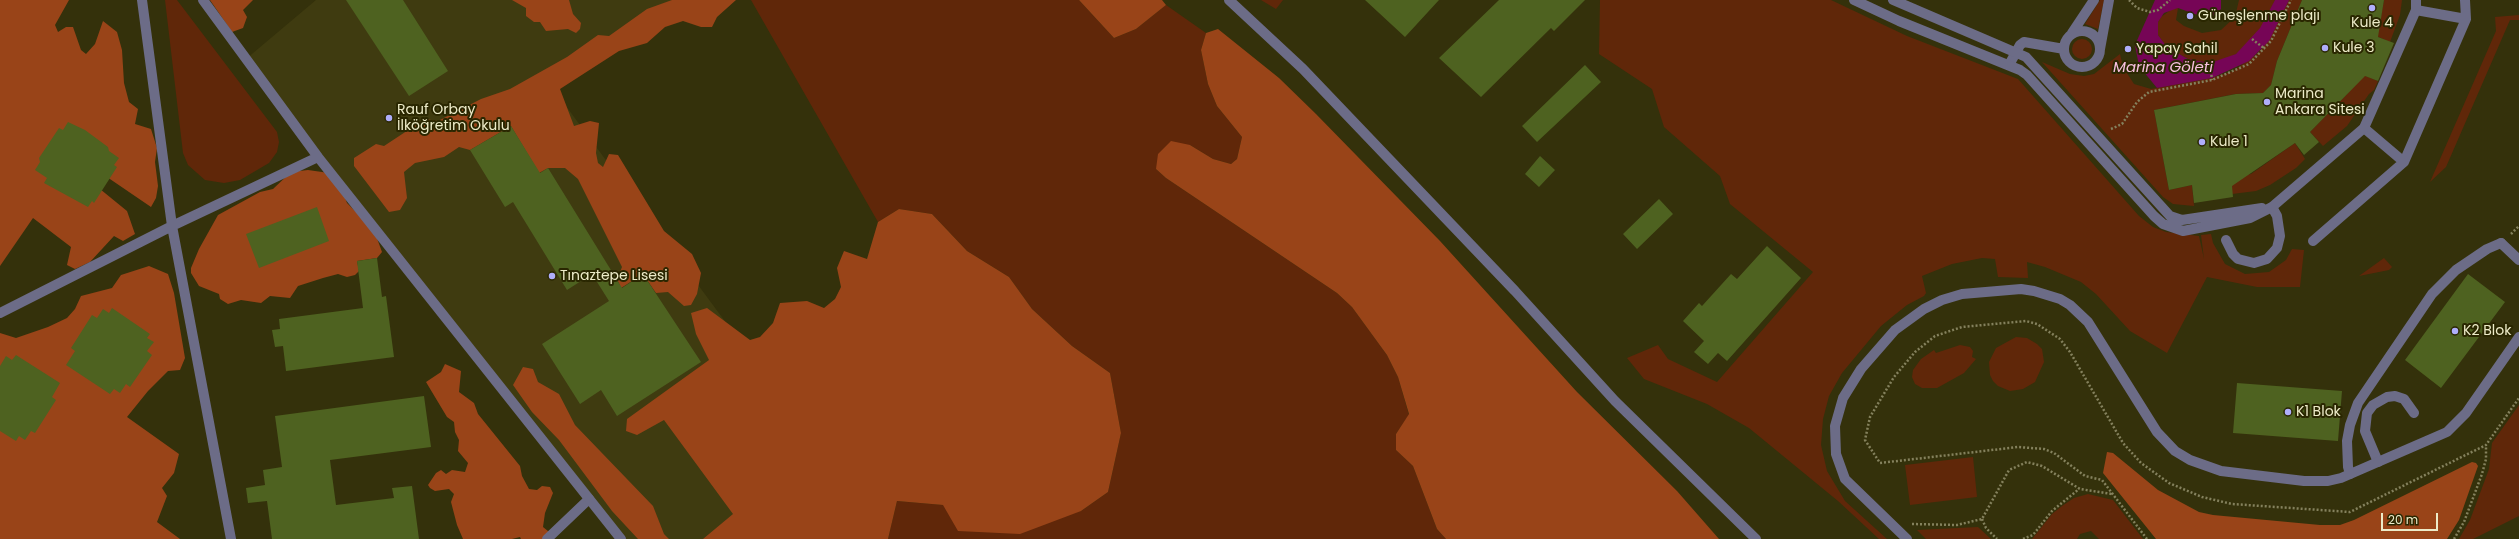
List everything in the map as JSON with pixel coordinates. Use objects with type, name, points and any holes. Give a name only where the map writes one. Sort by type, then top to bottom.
[{"type":"street","points":[[142,0],[172,226],[230,539]]},
{"type":"street","points":[[203,0],[318,157],[621,539]]},
{"type":"street","points":[[1229,0],[1309,74],[1510,286],[1615,401],[1756,539]]},
{"type":"street","points":[[1235,0],[1240,10]]},
{"type":"street","points":[[1854,0],[1899,21],[2009,65],[2027,76],[2163,224],[2171,229],[2194,230],[2250,218],[2272,206],[2364,128],[2416,5],[2466,19]]},
{"type":"street","points":[[1893,0],[2015,51],[2034,64],[2170,216],[2182,220],[2188,220],[2272,206]]},
{"type":"street","points":[[2094,0],[2064,43],[2064,49],[2068,60],[2079,67],[2091,65],[2099,55],[2110,0]]},
{"type":"street","points":[[2313,241],[2404,162],[2466,19],[2465,0]]},
{"type":"street","points":[[2072,33],[2082,30],[2093,34],[2100,49]]},
{"type":"street","points":[[2009,65],[2015,51],[2020,45],[2030,41],[2064,49]]},
{"type":"street","points":[[2364,128],[2404,162]]},
{"type":"street","points":[[0,314],[172,226],[318,157]]},
{"type":"street","points":[[2226,240],[2233,254],[2238,259],[2254,263],[2266,259],[2277,248],[2280,236],[2277,216],[2272,206]]},
{"type":"street","points":[[2350,474],[2348,467],[2347,440],[2350,425],[2358,403],[2432,294],[2456,270],[2487,249],[2501,244],[2519,260]]},
{"type":"street","points":[[1907,539],[1854,489],[1839,467],[1834,439],[1838,412],[1850,384],[1895,330],[1924,309],[1942,300],[1970,293],[2034,290],[2070,305],[2088,322],[2166,443],[2190,460],[2205,467],[2240,475],[2297,480],[2328,481],[2350,474],[2447,432],[2456,425],[2519,337]]},
{"type":"street","points":[[2378,462],[2366,431],[2367,413],[2373,405],[2387,397],[2395,396],[2404,399],[2414,413]]},
{"type":"street","points":[[547,539],[589,499]]},
{"type":"path","points":[[2129,0],[2137,8],[2150,12],[2158,10],[2170,0]]},
{"type":"path","points":[[2086,123],[2105,128],[2116,128],[2125,121],[2137,102],[2144,95],[2212,79],[2244,66],[2264,48],[2281,25],[2292,0]]},
{"type":"path","points":[[2252,39],[2264,48]]},
{"type":"path","points":[[2210,63],[2212,79]]},
{"type":"path","points":[[1865,440],[1880,464],[2002,448],[2044,449],[2063,458],[2085,476],[2102,480],[2147,539]]},
{"type":"path","points":[[2454,539],[2464,522],[2482,474],[2486,459],[2486,445]]},
{"type":"path","points":[[1982,520],[2002,480],[2009,470],[2018,464],[2034,462],[2080,489],[2113,494]]},
{"type":"path","points":[[2023,539],[2033,536],[2052,512],[2080,489]]},
{"type":"path","points":[[1890,523],[1944,525],[1982,520]]},
{"type":"path","points":[[1982,520],[1986,528],[1997,539]]},
{"type":"shaded area","points":[[0,0],[69,0],[55,25],[58,32],[66,27],[73,27],[81,50],[86,54],[95,44],[103,21],[117,32],[122,50],[124,83],[129,102],[138,109],[135,124],[151,129],[157,148],[155,162],[158,186],[156,198],[151,207],[107,177],[100,189],[127,211],[135,234],[123,241],[114,236],[90,262],[75,269],[67,265],[71,247],[33,218],[0,266]]},
{"type":"shaded area","points":[[165,0],[177,0],[277,132],[279,142],[277,152],[269,163],[240,180],[224,183],[205,180],[188,165],[183,153]]},
{"type":"shaded area","points":[[210,0],[253,0],[243,10],[247,17],[243,28],[232,32]]},
{"type":"shaded area","name":"Tınaztepe Lisesi","points":[[316,0],[681,0],[546,79],[741,343],[758,511],[718,539],[621,539],[246,59]]},
{"type":"shaded area","points":[[512,0],[569,0],[573,14],[581,23],[580,29],[576,33],[568,29],[546,31],[540,22],[534,22],[526,16],[526,8]]},
{"type":"shaded area","points":[[672,0],[736,0],[717,17],[712,27],[701,27],[683,21],[665,27],[647,43],[619,51],[560,89],[574,126],[590,121],[599,123],[596,153],[598,163],[603,167],[609,154],[618,155],[664,231],[692,254],[701,273],[697,294],[691,305],[684,306],[668,292],[656,293],[643,274],[621,288],[617,279],[622,267],[578,179],[565,168],[548,168],[539,173],[511,126],[470,150],[459,147],[444,157],[415,163],[404,172],[407,198],[400,210],[389,212],[354,166],[354,158],[376,144],[384,146],[425,119],[438,121],[481,99],[510,89],[567,57],[598,35],[609,36],[647,9]]},
{"type":"shaded area","points":[[751,0],[1079,0],[1114,38],[1136,29],[1166,5],[1206,33],[1201,50],[1208,84],[1217,106],[1242,137],[1237,159],[1231,164],[1213,159],[1190,145],[1156,169],[1166,178],[1337,293],[1352,307],[1387,355],[1398,377],[1409,415],[1396,434],[1396,450],[1413,466],[1437,529],[1446,539],[888,539],[897,501],[943,505],[1081,511],[1108,492],[1121,433],[1110,373],[1072,346],[1032,309],[1009,277],[967,251],[932,214],[899,209],[878,222]]},
{"type":"shaded area","points":[[1079,0],[1162,0],[1166,5],[1136,29],[1114,38]]},
{"type":"shaded area","points":[[1261,0],[1283,0],[1276,9]]},
{"type":"shaded area","points":[[1600,0],[1831,0],[1907,36],[2018,79],[2139,216],[2153,227],[2166,232],[2199,236],[2204,259],[2201,235],[2211,234],[2213,243],[2225,264],[2245,274],[2269,272],[2286,260],[2292,249],[2304,250],[2300,287],[2257,287],[2207,277],[2167,353],[2130,331],[2096,294],[2081,282],[2045,267],[2027,262],[2028,278],[1998,277],[1995,259],[1982,258],[1952,264],[1922,276],[1926,293],[1924,296],[1907,305],[1881,326],[1842,373],[1829,396],[1823,419],[1821,445],[1827,471],[1845,501],[1887,539],[1879,539],[1838,501],[1749,428],[1707,404],[1644,379],[1627,358],[1658,345],[1668,359],[1717,382],[1813,272],[1730,204],[1720,176],[1664,127],[1652,89],[1599,54]]},
{"type":"shaded area","points":[[2100,0],[2104,0],[2098,29],[2085,24]]},
{"type":"shaded area","points":[[2239,0],[2275,0],[2265,22],[2252,39],[2236,54],[2228,58],[2210,63],[2188,59],[2167,47],[2158,35],[2158,22],[2161,17],[2172,9],[2178,8],[2176,20],[2184,26],[2202,33],[2221,30],[2235,17]]},
{"type":"shaded area","points":[[2289,0],[2302,0],[2277,61],[2271,85],[2263,93],[2235,94],[2154,110],[2169,190],[2192,185],[2194,206],[2173,204],[2163,197],[2042,62],[2070,74],[2084,76],[2094,74],[2120,54],[2123,67],[2134,84],[2151,89],[2212,78],[2233,71],[2256,55],[2263,48]]},
{"type":"shaded area","points":[[2384,0],[2402,0],[2400,15],[2390,42],[2374,35],[2381,16]]},
{"type":"shaded area","points":[[2519,15],[2519,20],[2510,20],[2446,167],[2430,182],[2496,31],[2495,17]]},
{"type":"shaded area","points":[[1218,29],[1279,78],[1316,114],[1440,241],[1577,392],[1677,491],[1719,539],[1446,539],[1437,529],[1413,466],[1396,450],[1396,434],[1409,414],[1398,377],[1387,355],[1352,307],[1337,293],[1166,178],[1156,169],[1158,154],[1171,141],[1190,145],[1213,159],[1231,164],[1237,159],[1242,137],[1217,106],[1208,84],[1201,50],[1206,33]]},
{"type":"shaded area","points":[[2082,39],[2089,42],[2092,49],[2089,56],[2082,59],[2075,56],[2072,49],[2075,42]]},
{"type":"shaded area","points":[[2358,73],[2378,81],[2374,90],[2369,94],[2347,126],[2323,146],[2310,132],[2350,91]]},
{"type":"shaded area","points":[[2295,143],[2305,159],[2296,168],[2270,185],[2256,191],[2232,194],[2230,178],[2251,174]]},
{"type":"shaded area","points":[[308,170],[336,174],[347,203],[374,230],[382,252],[377,258],[357,261],[359,271],[355,275],[347,277],[338,274],[323,278],[298,286],[290,298],[270,296],[261,303],[241,300],[228,304],[220,299],[219,294],[199,286],[191,273],[191,268],[199,249],[218,215],[260,192],[273,189],[291,172]]},
{"type":"shaded area","points":[[899,209],[932,214],[967,251],[1009,277],[1032,309],[1072,346],[1110,373],[1121,433],[1108,492],[1081,511],[1020,534],[958,531],[943,505],[897,501],[888,539],[703,539],[733,514],[664,420],[637,435],[626,431],[627,419],[709,360],[696,334],[691,313],[707,308],[750,340],[760,337],[773,323],[780,303],[807,301],[824,308],[835,299],[841,287],[837,268],[844,251],[867,259],[878,222]]},
{"type":"shaded area","points":[[2384,258],[2392,267],[2389,270],[2359,276]]},
{"type":"shaded area","points":[[149,266],[168,274],[174,293],[185,358],[180,370],[168,371],[148,391],[127,417],[179,454],[174,473],[162,488],[167,496],[157,522],[180,539],[0,539],[0,333],[16,338],[48,327],[67,318],[75,309],[81,296],[112,288],[121,275]]},
{"type":"shaded area","points":[[2016,337],[2027,338],[2037,344],[2042,349],[2044,362],[2035,382],[2023,389],[2010,391],[1998,386],[1993,381],[1990,375],[1989,362],[1996,348]]},
{"type":"shaded area","points":[[1960,345],[1970,347],[1973,351],[1972,357],[1976,359],[1964,373],[1937,388],[1922,388],[1915,384],[1912,377],[1913,370],[1921,359],[1934,350],[1936,353]]},
{"type":"shaded area","points":[[445,364],[461,371],[459,392],[474,403],[478,414],[520,466],[522,476],[529,489],[537,490],[542,486],[550,487],[553,493],[545,513],[543,527],[554,536],[553,539],[521,539],[520,537],[512,539],[463,539],[457,525],[451,502],[454,494],[449,489],[435,491],[428,485],[436,473],[441,470],[446,474],[452,470],[465,472],[468,463],[458,451],[459,440],[455,432],[454,422],[447,417],[426,382],[441,372]]},
{"type":"shaded area","points":[[523,367],[533,369],[538,382],[559,394],[575,425],[653,506],[664,534],[669,539],[638,539],[612,511],[559,440],[532,412],[513,385]]},
{"type":"shaded area","points":[[2519,405],[2519,516],[2473,539],[2459,539],[2470,520],[2489,469],[2492,443]]},
{"type":"shaded area","points":[[2107,452],[2113,453],[2158,490],[2199,512],[2213,515],[2320,525],[2340,525],[2354,520],[2472,462],[2476,463],[2478,466],[2459,520],[2447,539],[2156,539],[2103,473]]},
{"type":"shaded area","points":[[1973,457],[1977,497],[1910,505],[1905,465]]},
{"type":"shaded area","points":[[2088,494],[2113,500],[2143,539],[2099,539],[2091,531],[2080,534],[2077,539],[2032,539],[2052,514],[2074,498]]},
{"type":"shaded area","points":[[1978,527],[1991,539],[1926,539],[1917,530]]},
{"type":"water","name":"Marina Göleti","points":[[2155,0],[2221,0],[2221,9],[2212,17],[2206,18],[2178,8],[2164,13],[2158,22],[2158,35],[2167,47],[2188,59],[2210,63],[2236,54],[2260,28],[2275,0],[2289,0],[2269,41],[2249,61],[2212,78],[2157,88],[2139,66],[2135,45]]},
{"type":"building","points":[[346,0],[403,0],[448,71],[409,96]]},
{"type":"building","points":[[1365,0],[1439,0],[1405,37]]},
{"type":"building","points":[[1499,0],[1585,0],[1554,31],[1551,28],[1481,97],[1439,58]]},
{"type":"building","name":"Marina Ankara Sitesi","points":[[2302,0],[2384,0],[2378,37],[2394,43],[2378,81],[2365,76],[2310,132],[2319,142],[2304,155],[2295,143],[2232,186],[2233,197],[2194,203],[2192,185],[2169,190],[2154,110],[2236,94],[2263,93],[2271,85],[2277,61]]},
{"type":"building","points":[[1585,65],[1601,82],[1537,142],[1522,126]]},
{"type":"building","points":[[68,122],[85,130],[108,147],[109,151],[119,158],[114,165],[117,167],[94,203],[92,201],[88,207],[44,183],[47,178],[35,170],[40,162],[39,158],[59,128],[63,130]]},
{"type":"building","points":[[511,126],[540,173],[548,168],[622,288],[643,274],[701,362],[617,416],[601,390],[580,404],[542,344],[609,301],[592,274],[567,290],[513,202],[505,207],[470,150]]},
{"type":"building","points":[[1540,156],[1555,170],[1539,187],[1525,174]]},
{"type":"building","points":[[1659,199],[1673,214],[1637,249],[1623,234]]},
{"type":"building","points":[[317,207],[329,241],[259,268],[246,234]]},
{"type":"building","points":[[1767,246],[1801,278],[1727,361],[1718,353],[1708,364],[1694,352],[1704,341],[1683,321],[1699,303],[1702,306],[1731,274],[1737,279]]},
{"type":"building","points":[[377,258],[382,297],[386,296],[394,357],[286,371],[283,346],[275,347],[272,330],[280,329],[279,319],[363,308],[357,261]]},
{"type":"building","name":"K2 Blok","points":[[2468,274],[2505,302],[2441,388],[2405,360]]},
{"type":"building","points":[[112,308],[150,334],[147,338],[154,342],[147,351],[152,355],[130,387],[126,384],[120,393],[114,389],[110,394],[66,365],[75,351],[71,348],[92,315],[97,318],[103,309],[109,313]]},
{"type":"building","points":[[16,355],[60,383],[52,397],[56,400],[35,433],[31,431],[25,440],[19,436],[16,441],[0,431],[0,366],[6,356],[12,360]]},
{"type":"building","name":"K1 Blok","points":[[2237,383],[2342,391],[2338,441],[2233,433]]},
{"type":"building","points":[[424,396],[431,447],[330,460],[336,505],[394,498],[392,488],[412,486],[419,539],[272,539],[267,501],[248,503],[246,488],[265,485],[263,470],[282,467],[275,416]]},
{"type":"place","name":"Kule 4","points":[[2372,8]]},
{"type":"place","name":"Güneşlenme plajı","points":[[2190,16]]},
{"type":"place","name":"Kule 3","points":[[2325,48]]},
{"type":"place","name":"Yapay Sahil","points":[[2128,49]]},
{"type":"place","name":"Marina Ankara Sitesi","points":[[2267,102]]},
{"type":"place","name":"Rauf Orbay İlköğretim Okulu","points":[[389,118]]},
{"type":"place","name":"Kule 1","points":[[2202,142]]},
{"type":"place","name":"Tınaztepe Lisesi","points":[[552,276]]},
{"type":"place","name":"K2 Blok","points":[[2455,331]]},
{"type":"place","name":"K1 Blok","points":[[2288,412]]}]
